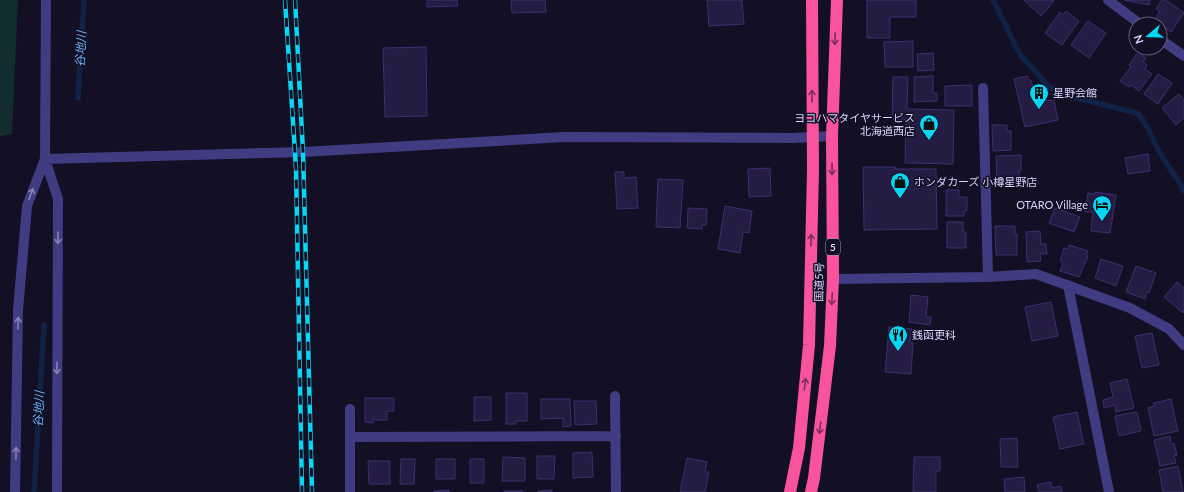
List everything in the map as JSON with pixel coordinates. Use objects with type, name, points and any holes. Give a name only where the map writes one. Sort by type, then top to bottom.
[{"type":"highway","name":"国道5号","points":[[790,492],[799,448],[809,345],[813,170],[812,0]]},
{"type":"highway","name":"国道5号","points":[[811,492],[830,346],[833,279],[832,136],[837,0]]},
{"type":"street","points":[[46,0],[45,158],[58,199],[57,492]]},
{"type":"street","points":[[1108,0],[1129,16]]},
{"type":"street","points":[[1168,45],[1184,56]]},
{"type":"street","points":[[983,88],[988,277]]},
{"type":"street","points":[[45,158],[303,152],[565,137],[777,138],[832,136]]},
{"type":"street","points":[[15,492],[18,310],[27,206],[45,158]]},
{"type":"street","points":[[833,279],[988,277],[1036,274],[1130,308],[1169,328],[1184,345]]},
{"type":"street","points":[[1068,286],[1109,492]]},
{"type":"street","points":[[615,396],[616,492]]},
{"type":"street","points":[[350,409],[350,492]]},
{"type":"street","points":[[350,437],[616,436]]},
{"type":"green space","points":[[0,0],[18,0],[12,134],[0,136]]},
{"type":"building","points":[[427,0],[457,0],[458,6],[427,7]]},
{"type":"building","points":[[511,0],[545,0],[546,12],[512,13]]},
{"type":"building","points":[[707,0],[742,0],[744,24],[709,26]]},
{"type":"building","points":[[867,0],[916,0],[916,17],[890,17],[890,38],[867,38]]},
{"type":"building","points":[[1024,0],[1053,0],[1054,1],[1041,16]]},
{"type":"building","points":[[1124,0],[1150,0],[1149,5]]},
{"type":"building","points":[[1162,0],[1166,0],[1184,13],[1171,32],[1168,30],[1168,16],[1157,16],[1160,11],[1156,9]]},
{"type":"building","points":[[1066,11],[1079,21],[1062,45],[1045,33],[1060,12],[1063,15]]},
{"type":"building","points":[[1088,21],[1106,33],[1089,58],[1071,45]]},
{"type":"building","points":[[913,41],[913,67],[885,67],[884,42]]},
{"type":"building","points":[[426,47],[427,116],[385,117],[383,48]]},
{"type":"building","points":[[933,53],[934,70],[918,71],[917,54]]},
{"type":"building","points":[[1135,56],[1143,56],[1146,58],[1143,62],[1147,65],[1145,69],[1152,74],[1139,91],[1131,85],[1129,87],[1120,81],[1131,67],[1129,65]]},
{"type":"building","points":[[1158,74],[1172,83],[1158,104],[1144,94]]},
{"type":"building","points":[[933,76],[933,93],[937,93],[937,101],[914,102],[914,77]]},
{"type":"building","name":"星野会館","points":[[1028,76],[1028,80],[1031,80],[1033,87],[1037,86],[1039,95],[1044,94],[1046,101],[1054,100],[1058,120],[1025,127],[1014,79]]},
{"type":"building","name":"ヨコハマタイヤサービス 北海道西店","points":[[893,77],[908,77],[907,109],[954,110],[953,164],[905,163],[906,120],[892,119]]},
{"type":"building","points":[[972,85],[972,106],[945,106],[945,86]]},
{"type":"building","points":[[1179,94],[1184,100],[1184,118],[1176,125],[1162,108]]},
{"type":"building","points":[[992,125],[1007,125],[1007,131],[1011,131],[1011,150],[993,151]]},
{"type":"building","points":[[1148,154],[1150,171],[1128,174],[1125,158]]},
{"type":"building","points":[[1021,155],[1021,171],[1019,171],[1019,180],[997,181],[996,156]]},
{"type":"building","name":"ホンダカーズ 小樽星野店","points":[[863,167],[936,169],[937,229],[864,230]]},
{"type":"building","points":[[770,168],[771,196],[749,197],[748,169]]},
{"type":"building","points":[[615,172],[624,172],[624,178],[636,177],[638,208],[617,209]]},
{"type":"building","points":[[658,179],[683,180],[680,228],[656,227]]},
{"type":"building","points":[[946,190],[959,190],[959,197],[967,197],[967,211],[964,211],[964,216],[946,216]]},
{"type":"building","name":"OTARO Village","points":[[1095,192],[1116,195],[1110,233],[1091,231],[1093,212],[1085,212],[1088,193],[1095,194]]},
{"type":"building","points":[[725,206],[752,211],[749,233],[743,232],[740,253],[718,249]]},
{"type":"building","points":[[688,208],[707,209],[706,225],[702,225],[702,229],[687,228]]},
{"type":"building","points":[[1055,208],[1080,217],[1074,232],[1049,223]]},
{"type":"building","points":[[947,222],[963,222],[963,232],[966,232],[966,248],[947,248]]},
{"type":"building","points":[[995,226],[1015,226],[1015,235],[1017,234],[1017,255],[996,255]]},
{"type":"building","points":[[1040,231],[1041,244],[1046,244],[1047,254],[1040,254],[1041,261],[1027,262],[1026,232]]},
{"type":"building","points":[[1069,245],[1088,251],[1086,256],[1088,256],[1079,277],[1060,271],[1063,263],[1060,261],[1064,248],[1068,249]]},
{"type":"building","points":[[1101,259],[1123,266],[1116,286],[1095,278]]},
{"type":"building","points":[[1136,266],[1156,273],[1149,293],[1147,292],[1145,299],[1126,292]]},
{"type":"building","points":[[1177,282],[1184,288],[1183,313],[1164,297]]},
{"type":"building","points":[[911,295],[928,297],[926,317],[931,317],[930,325],[909,322]]},
{"type":"building","points":[[1051,302],[1058,336],[1032,341],[1025,307]]},
{"type":"building","points":[[889,327],[912,329],[910,343],[913,343],[911,374],[885,372]]},
{"type":"building","points":[[1152,333],[1159,365],[1142,368],[1135,336]]},
{"type":"building","points":[[1127,379],[1134,408],[1116,412],[1115,405],[1104,408],[1103,400],[1113,397],[1110,383]]},
{"type":"building","points":[[506,393],[527,393],[527,421],[516,421],[516,424],[506,424]]},
{"type":"building","points":[[474,397],[491,397],[491,420],[474,421]]},
{"type":"building","points":[[365,398],[394,398],[394,411],[387,411],[387,420],[373,420],[373,423],[365,422]]},
{"type":"building","points":[[541,399],[570,399],[571,426],[563,427],[563,418],[541,419]]},
{"type":"building","points":[[1171,399],[1178,431],[1154,436],[1148,408],[1154,406],[1154,403]]},
{"type":"building","points":[[574,401],[596,401],[597,424],[575,425]]},
{"type":"building","points":[[1077,412],[1084,444],[1060,449],[1053,417]]},
{"type":"building","points":[[1137,412],[1141,431],[1119,436],[1115,416]]},
{"type":"building","points":[[1170,436],[1171,444],[1174,443],[1177,455],[1174,456],[1176,463],[1160,466],[1154,440]]},
{"type":"building","points":[[1017,438],[1018,467],[1001,467],[1000,439]]},
{"type":"building","points":[[592,452],[593,477],[573,478],[573,453]]},
{"type":"building","points":[[537,456],[555,456],[554,479],[537,479]]},
{"type":"building","points":[[503,457],[525,458],[525,481],[502,481]]},
{"type":"building","points":[[914,457],[940,457],[940,471],[936,471],[936,492],[913,492]]},
{"type":"building","points":[[687,458],[707,462],[705,472],[709,472],[705,492],[680,492]]},
{"type":"building","points":[[401,459],[415,459],[414,484],[400,484]]},
{"type":"building","points":[[436,459],[455,459],[455,479],[436,479]]},
{"type":"building","points":[[470,459],[484,459],[484,483],[470,483]]},
{"type":"building","points":[[368,461],[390,461],[390,484],[369,484]]},
{"type":"building","points":[[1178,466],[1183,492],[1163,492],[1159,470]]},
{"type":"building","points":[[1024,477],[1025,492],[1005,492],[1004,479]]},
{"type":"building","points":[[1051,482],[1052,488],[1061,486],[1062,492],[1039,492],[1037,485]]},
{"type":"building","points":[[449,490],[449,492],[434,492],[434,491]]},
{"type":"building","points":[[552,490],[552,492],[538,492],[538,491]]},
{"type":"building","points":[[523,491],[523,492],[504,492]]},
{"type":"waterway","name":"谷地川","points":[[78,98],[84,0]]},
{"type":"waterway","points":[[993,0],[1019,53],[1048,86],[1061,94],[1137,113],[1141,117],[1156,146],[1184,191]]},
{"type":"waterway","name":"谷地川","points":[[34,492],[44,325]]},
{"type":"railway","points":[[285,0],[296,168],[302,492]]},
{"type":"railway","points":[[295,0],[303,152],[312,492]]},
{"type":"place","name":"星野会館","points":[[1039,110]]},
{"type":"place","name":"ヨコハマタイヤサービス 北海道西店","points":[[929,141]]},
{"type":"place","name":"ホンダカーズ 小樽星野店","points":[[900,199]]},
{"type":"place","name":"OTARO Village","points":[[1102,222]]},
{"type":"place","name":"銭函更科","points":[[898,352]]}]
